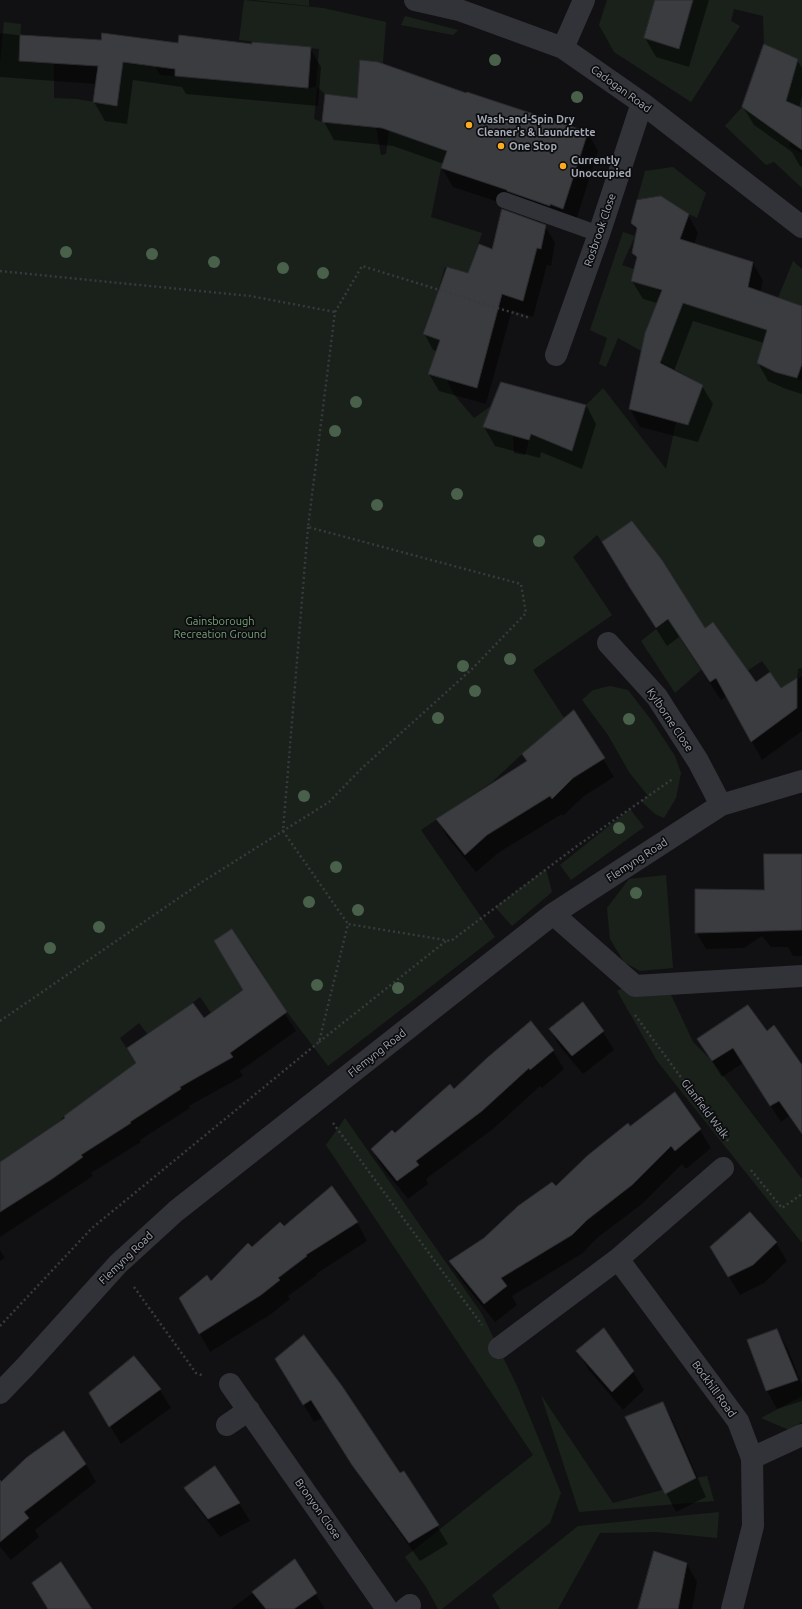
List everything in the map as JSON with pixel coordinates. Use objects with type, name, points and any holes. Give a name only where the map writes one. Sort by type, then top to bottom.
[{"type":"street","name":"Cadogan Road","points":[[415,0],[459,10],[563,48],[642,103],[802,226]]},
{"type":"street","points":[[563,48],[584,0]]},
{"type":"street","name":"Rosbrook Close","points":[[556,355],[599,234],[642,103]]},
{"type":"street","name":"Kylborne Close","points":[[608,643],[657,697],[698,761],[721,805]]},
{"type":"street","name":"Flemyng Road","points":[[0,1393],[26,1367],[118,1264],[176,1211],[553,914],[721,805],[802,781]]},
{"type":"street","points":[[553,914],[635,986],[802,976]]},
{"type":"street","points":[[499,1348],[618,1259],[723,1168]]},
{"type":"street","name":"Bockhill Road","points":[[618,1259],[738,1421],[752,1458],[753,1526],[732,1609]]},
{"type":"street","name":"Bronyon Close","points":[[230,1384],[387,1609]]},
{"type":"street","points":[[227,1425],[248,1410]]},
{"type":"street","points":[[752,1458],[802,1435]]},
{"type":"lane","points":[[504,200],[599,234]]},
{"type":"path","points":[[530,318],[362,266],[335,312],[308,527],[283,831],[348,924],[451,941],[577,846],[698,761]]},
{"type":"path","points":[[0,271],[250,296],[335,312]]},
{"type":"path","points":[[0,1021],[202,882],[329,802],[361,769],[472,669],[526,613],[521,584],[308,527]]},
{"type":"path","points":[[319,1042],[348,924]]},
{"type":"path","points":[[0,1326],[92,1228],[319,1042],[446,941]]},
{"type":"path","name":"Glanfield Walk","points":[[635,986],[629,1007],[733,1147]]},
{"type":"path","points":[[316,1100],[499,1348]]},
{"type":"path","points":[[748,1166],[782,1208],[802,1194]]},
{"type":"path","points":[[118,1264],[196,1373],[230,1384]]},
{"type":"green space","name":"Gainsborough Recreation Ground","points":[[244,0],[323,8],[386,22],[383,63],[360,61],[357,98],[325,94],[317,87],[314,119],[322,122],[376,127],[381,155],[386,154],[389,131],[447,150],[441,168],[431,217],[482,233],[468,273],[445,267],[438,290],[456,295],[452,312],[433,304],[423,333],[440,340],[428,374],[448,379],[454,394],[474,418],[491,406],[483,427],[513,436],[514,453],[525,455],[531,434],[572,451],[586,405],[603,388],[666,469],[676,422],[703,385],[618,338],[606,367],[599,364],[607,338],[590,330],[623,232],[635,236],[622,265],[634,269],[632,281],[651,286],[661,292],[647,327],[671,336],[683,302],[767,330],[757,363],[802,381],[802,668],[798,669],[797,678],[781,688],[762,661],[747,671],[713,622],[683,642],[702,669],[675,693],[641,641],[689,603],[602,542],[597,535],[573,557],[612,615],[533,670],[564,718],[492,782],[421,830],[495,937],[328,1066],[287,1012],[242,942],[254,963],[243,990],[211,1013],[200,997],[149,1036],[139,1023],[120,1038],[137,1064],[64,1116],[60,1121],[0,1162],[0,63],[4,22],[21,24],[19,61],[54,63],[54,98],[77,99],[117,106],[123,62],[155,66],[160,75],[308,88],[316,87],[319,49],[239,40]]},
{"type":"green space","points":[[254,0],[309,0],[309,6]]},
{"type":"green space","points":[[607,0],[655,0],[644,38],[679,49],[693,0],[802,0],[802,108],[799,107],[789,147],[802,153],[802,188],[774,162],[766,165],[725,126],[742,107],[798,59],[764,44],[763,16],[734,9],[731,21],[740,26],[691,102],[614,52],[599,25]]},
{"type":"green space","points":[[405,16],[458,30],[453,35],[401,25]]},
{"type":"green space","points":[[673,167],[706,193],[697,218],[661,196],[637,200],[645,171]]},
{"type":"green space","points":[[793,261],[802,269],[802,306],[778,298]]},
{"type":"green space","points":[[610,686],[628,690],[652,721],[675,756],[681,773],[676,798],[664,818],[655,814],[641,801],[648,796],[629,772],[608,735],[582,700],[593,690]]},
{"type":"green space","points":[[630,809],[644,827],[571,880],[560,865]]},
{"type":"green space","points":[[546,869],[552,892],[512,926],[495,907]]},
{"type":"green space","points":[[666,875],[673,968],[640,971],[624,962],[610,939],[607,908],[629,879]]},
{"type":"green space","points":[[632,983],[666,984],[693,1042],[712,1061],[802,1179],[802,1243],[657,1061],[617,991]]},
{"type":"green space","points":[[345,1118],[482,1314],[517,1386],[561,1493],[550,1523],[442,1609],[438,1609],[426,1587],[405,1557],[533,1455],[326,1145]]},
{"type":"green space","points":[[541,1395],[613,1503],[662,1490],[672,1491],[696,1478],[707,1476],[714,1501],[579,1512]]},
{"type":"green space","points":[[802,1396],[802,1422],[789,1430],[761,1418]]},
{"type":"green space","points":[[719,1512],[717,1538],[657,1532],[600,1533],[558,1609],[500,1609],[492,1595],[578,1526]]},
{"type":"building","points":[[655,0],[693,0],[679,49],[644,38]]},
{"type":"building","points":[[102,33],[178,43],[179,35],[252,44],[252,42],[311,47],[308,88],[175,76],[175,69],[123,62],[117,106],[93,102],[98,66],[19,61],[20,35],[101,40]]},
{"type":"building","points":[[764,44],[798,59],[786,101],[802,108],[802,150],[742,107]]},
{"type":"building","points":[[360,60],[378,62],[466,93],[467,92],[588,132],[563,209],[550,204],[550,206],[441,168],[447,151],[382,128],[322,122],[325,94],[357,98]]},
{"type":"building","points":[[661,196],[689,214],[680,239],[753,262],[748,287],[802,306],[802,364],[797,378],[775,372],[757,363],[767,330],[683,303],[660,363],[703,385],[688,425],[629,409],[645,333],[662,290],[631,281],[637,257],[632,253],[637,228],[631,223],[637,200]]},
{"type":"building","points":[[502,209],[546,225],[541,249],[537,248],[523,301],[502,294],[477,388],[428,374],[440,340],[423,334],[447,267],[468,273],[479,244],[492,249]]},
{"type":"building","points":[[501,382],[586,405],[572,451],[531,434],[529,440],[483,427]]},
{"type":"building","points":[[632,521],[662,560],[705,628],[713,622],[756,682],[770,672],[781,688],[797,678],[797,708],[751,742],[716,678],[710,682],[668,619],[656,628],[602,542]]},
{"type":"building","points":[[574,710],[605,758],[573,778],[552,799],[550,796],[487,835],[465,855],[436,819],[527,761],[522,754]]},
{"type":"building","points":[[764,854],[802,854],[802,930],[695,933],[695,889],[764,890]]},
{"type":"building","points":[[232,929],[287,1012],[230,1053],[233,1057],[180,1087],[181,1089],[81,1155],[83,1157],[52,1179],[0,1212],[0,1162],[65,1118],[64,1116],[136,1063],[127,1048],[193,1003],[204,1018],[243,990],[214,941]]},
{"type":"building","points":[[583,1002],[604,1031],[572,1056],[549,1029]]},
{"type":"building","points":[[748,1005],[767,1031],[774,1025],[802,1065],[802,1134],[779,1101],[770,1106],[733,1048],[712,1061],[697,1039]]},
{"type":"building","points":[[531,1021],[554,1050],[530,1070],[529,1068],[482,1111],[416,1161],[419,1165],[397,1181],[371,1149],[392,1130],[395,1133],[450,1084],[454,1089],[487,1058]]},
{"type":"building","points":[[675,1092],[701,1129],[675,1151],[671,1146],[632,1185],[587,1220],[572,1235],[501,1278],[507,1286],[484,1304],[449,1261],[484,1238],[518,1206],[552,1182],[556,1186],[587,1156],[628,1123],[630,1126]]},
{"type":"building","points":[[332,1186],[358,1222],[306,1255],[307,1256],[278,1278],[280,1280],[261,1295],[199,1334],[179,1298],[207,1275],[211,1281],[248,1243],[252,1247],[280,1222],[284,1226]]},
{"type":"building","points":[[750,1212],[777,1242],[753,1265],[728,1277],[710,1247]]},
{"type":"building","points":[[604,1328],[634,1371],[612,1392],[576,1351]]},
{"type":"building","points":[[777,1329],[798,1380],[766,1391],[747,1340]]},
{"type":"building","points":[[304,1335],[342,1386],[400,1473],[404,1471],[439,1525],[409,1543],[352,1465],[311,1400],[303,1405],[275,1359]]},
{"type":"building","points":[[134,1356],[161,1389],[109,1427],[89,1393]]},
{"type":"building","points":[[663,1402],[696,1478],[665,1494],[625,1417]]},
{"type":"building","points":[[64,1431],[86,1464],[24,1512],[29,1518],[0,1542],[0,1480],[1,1482],[26,1458]]},
{"type":"building","points":[[215,1466],[240,1503],[208,1519],[184,1488]]},
{"type":"building","points":[[654,1551],[687,1563],[678,1609],[638,1609]]},
{"type":"building","points":[[295,1559],[317,1593],[294,1609],[266,1609],[252,1592]]},
{"type":"building","points":[[61,1562],[92,1609],[48,1609],[32,1583]]},
{"type":"place","name":"Wash-and-Spin Dry Cleaner's & Laundrette","points":[[469,125]]},
{"type":"place","name":"One Stop","points":[[501,146]]},
{"type":"place","name":"Currently Unoccupied","points":[[563,166]]}]
